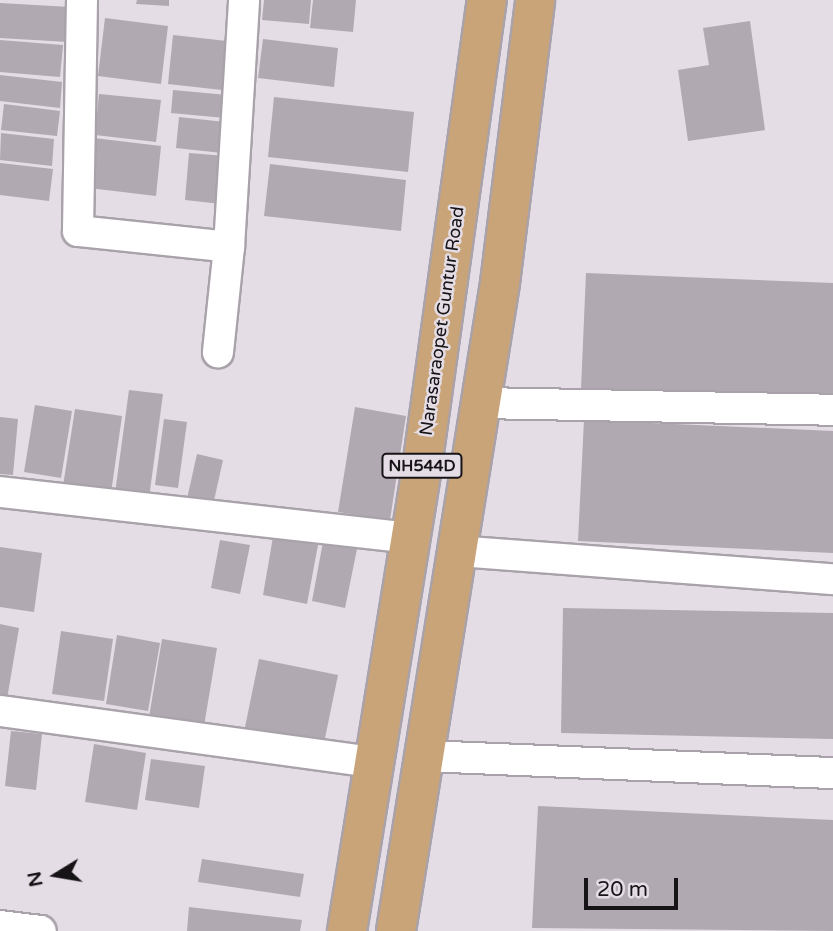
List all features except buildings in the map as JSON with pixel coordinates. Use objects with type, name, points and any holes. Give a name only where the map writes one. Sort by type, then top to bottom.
[{"type":"highway","name":"Narasaraopet Guntur Road","points":[[347,931],[410,538],[487,0]]},
{"type":"highway","name":"NH544D","points":[[396,931],[480,403],[535,0]]},
{"type":"street","points":[[82,0],[78,231],[229,247]]},
{"type":"street","points":[[218,352],[229,247],[244,0]]},
{"type":"street","points":[[480,403],[833,410]]},
{"type":"street","points":[[0,492],[410,538]]},
{"type":"street","points":[[457,551],[833,579]]},
{"type":"street","points":[[0,711],[373,762]]},
{"type":"street","points":[[425,756],[833,773]]},
{"type":"street","points":[[0,926],[41,931]]}]
